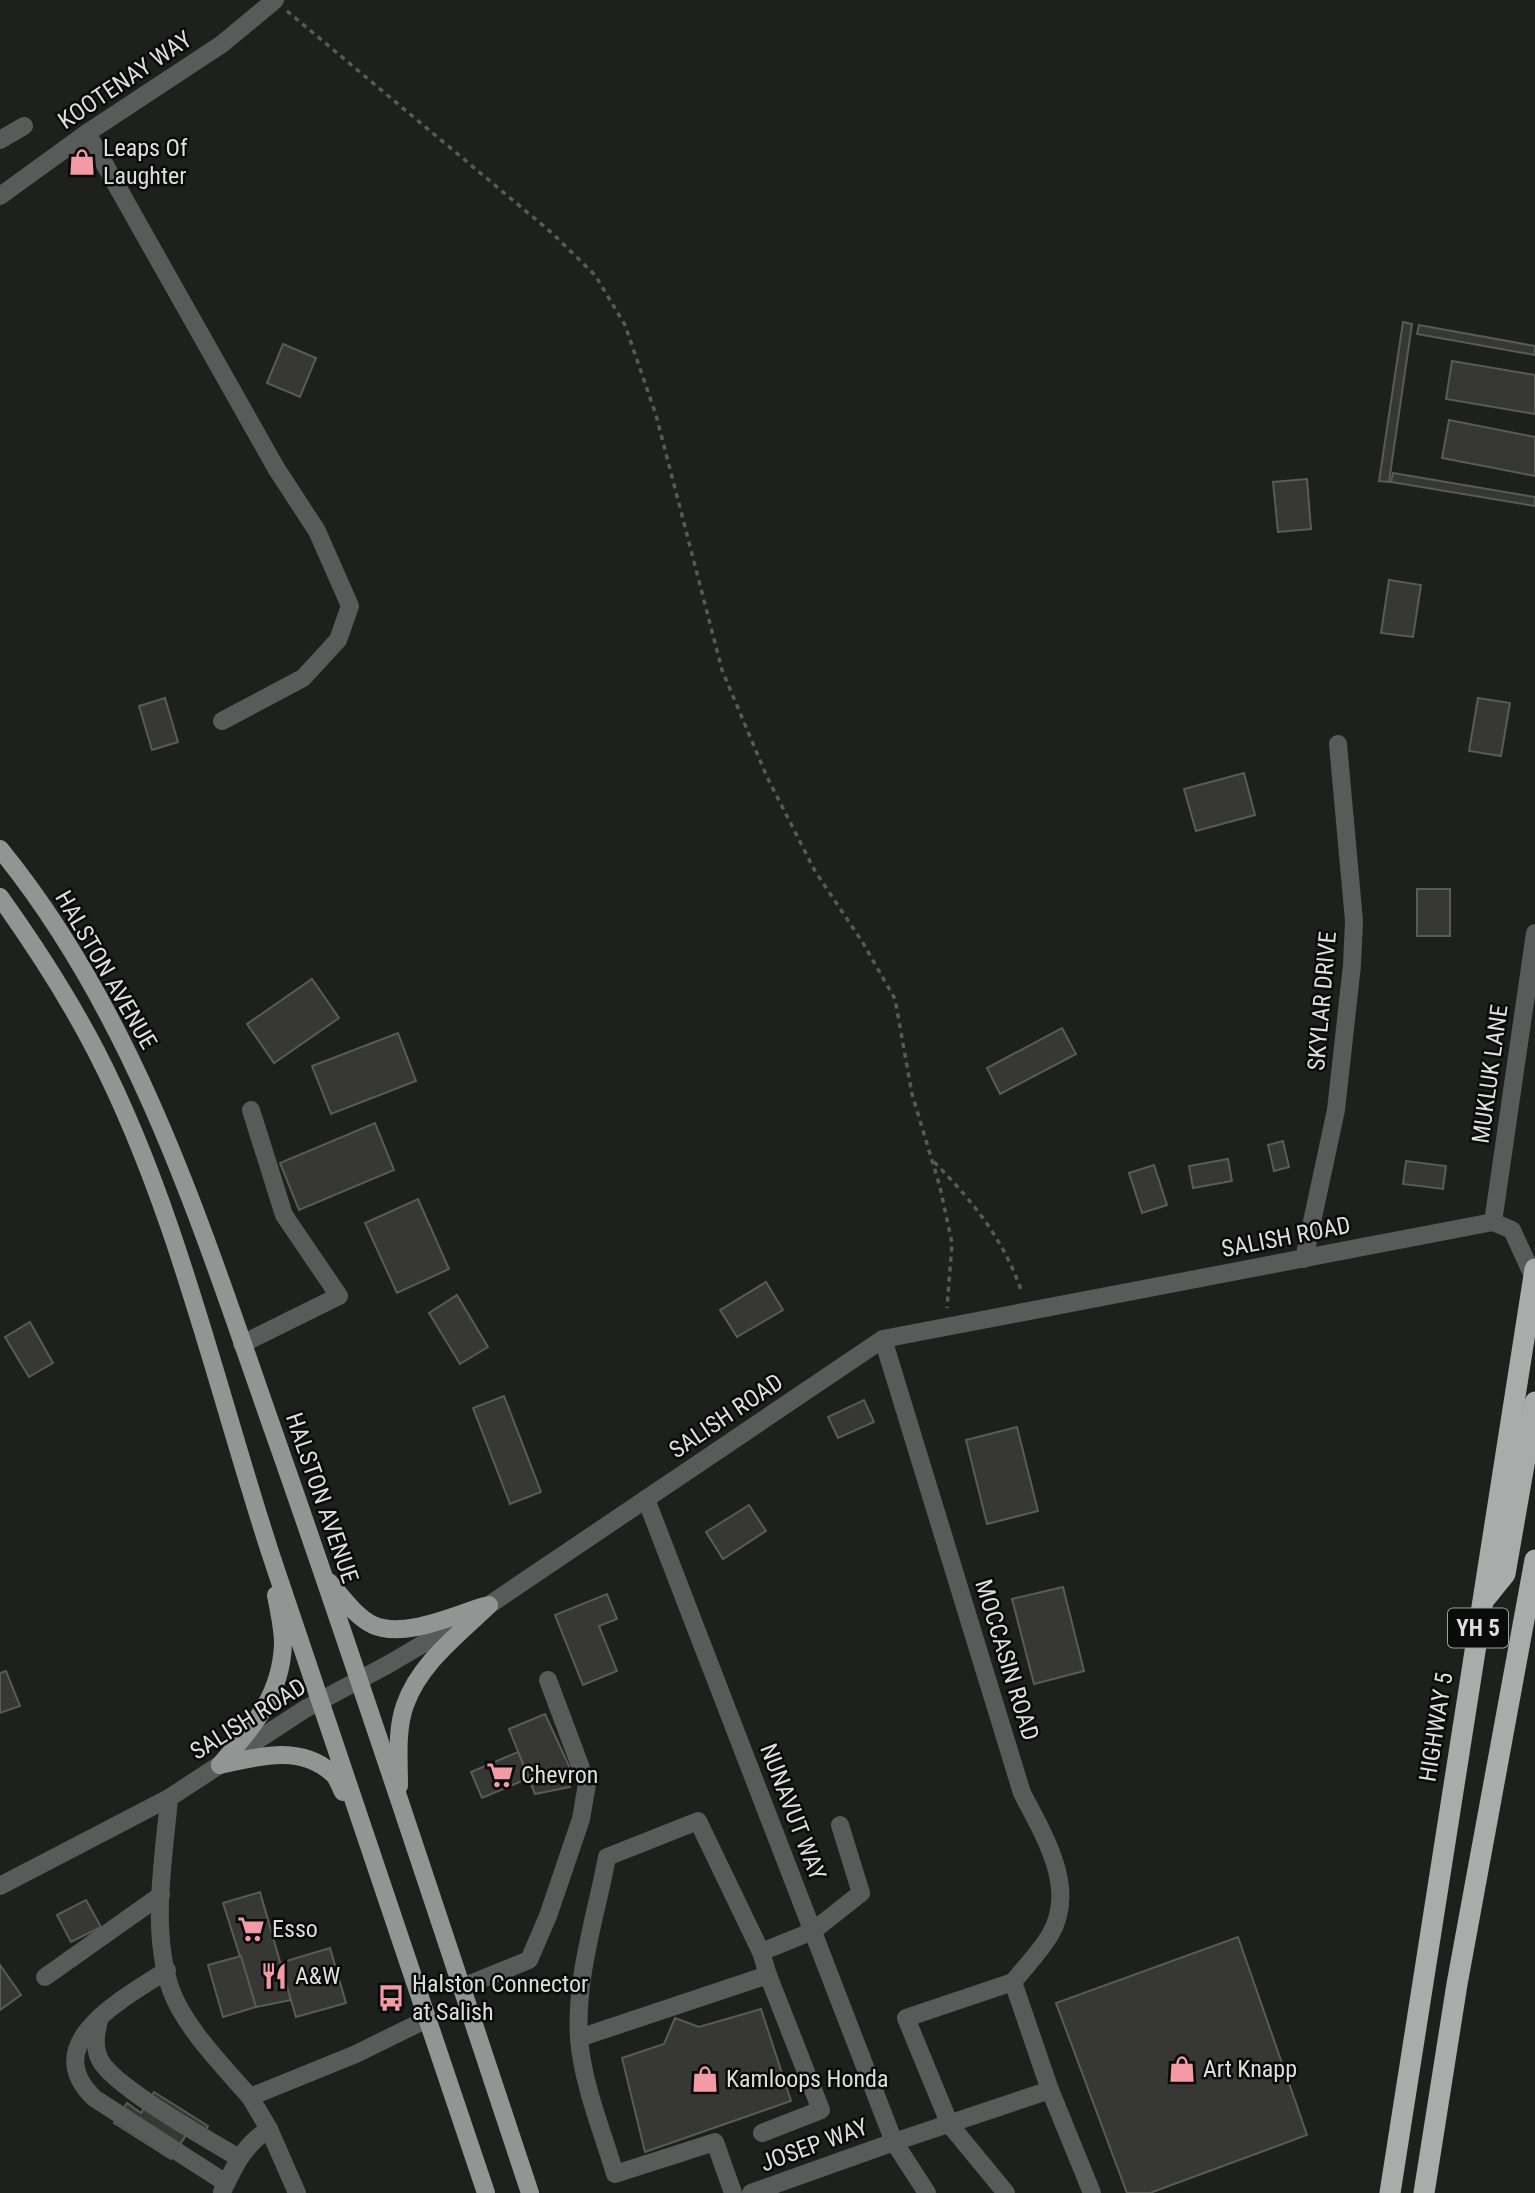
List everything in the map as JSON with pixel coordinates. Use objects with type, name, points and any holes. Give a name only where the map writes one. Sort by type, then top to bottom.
[{"type":"highway","name":"HIGHWAY 5","points":[[1390,2193],[1534,1273]]},
{"type":"highway","points":[[1482,1602],[1505,1574],[1535,1402]]},
{"type":"highway","name":"YH 5","points":[[1424,2193],[1457,1984],[1535,1560]]},
{"type":"main road","name":"HALSTON AVENUE","points":[[0,849],[69,947],[123,1042],[157,1118],[242,1344],[360,1680],[530,2193]]},
{"type":"main road","name":"HALSTON AVENUE","points":[[0,897],[46,963],[96,1051],[132,1129],[169,1228],[271,1555],[486,2193]]},
{"type":"main road","points":[[220,1765],[262,1714],[278,1676],[283,1643],[271,1555]]},
{"type":"main road","points":[[324,1577],[357,1614],[374,1625],[402,1631],[489,1605]]},
{"type":"main road","points":[[399,1800],[399,1734],[405,1705],[424,1669],[489,1605]]},
{"type":"main road","points":[[220,1765],[277,1753],[307,1759],[333,1773],[363,1828]]},
{"type":"street","name":"KOOTENAY WAY","points":[[0,197],[87,133],[222,44],[275,0]]},
{"type":"street","points":[[0,139],[24,126]]},
{"type":"street","points":[[87,133],[276,468],[317,531],[350,606],[338,640],[303,678],[222,720]]},
{"type":"street","name":"SKYLAR DRIVE","points":[[1304,1259],[1336,1110],[1352,965],[1354,921],[1338,744]]},
{"type":"street","name":"MUKLUK LANE","points":[[1493,1222],[1535,933]]},
{"type":"street","points":[[242,1344],[339,1296],[284,1215],[251,1110]]},
{"type":"street","points":[[1493,1222],[1512,1230],[1534,1273]]},
{"type":"street","name":"SALISH ROAD","points":[[0,1886],[169,1798],[320,1702],[489,1605],[883,1339],[1493,1222]]},
{"type":"street","name":"MOCCASIN ROAD","points":[[883,1339],[1021,1793],[1056,1860],[1061,1901],[1051,1934],[1013,1982]]},
{"type":"street","name":"NUNAVUT WAY","points":[[646,1499],[894,2142],[927,2193]]},
{"type":"street","points":[[461,1987],[529,1960],[548,1916],[581,1819],[587,1784],[548,1680]]},
{"type":"street","points":[[169,1798],[160,1916],[172,1991],[195,2032],[250,2097],[297,2193]]},
{"type":"street","points":[[733,2193],[715,2142],[615,2174],[587,2084],[579,2038],[582,1978],[607,1857],[698,1821],[761,1952],[821,2110],[762,2133]]},
{"type":"street","points":[[761,1952],[813,1931],[861,1893],[840,1825]]},
{"type":"street","points":[[45,1977],[161,1895]]},
{"type":"street","points":[[167,1970],[88,2026],[76,2055],[75,2070],[81,2085],[94,2098],[224,2188],[251,2141],[268,2129]]},
{"type":"street","points":[[579,2038],[768,1975]]},
{"type":"street","points":[[1006,2193],[950,2125],[906,2018],[1013,1982],[1050,2090],[1092,2193]]},
{"type":"street","points":[[100,2017],[96,2046],[100,2060],[109,2072],[148,2101],[239,2158]]},
{"type":"street","points":[[250,2097],[356,2054],[427,2019]]},
{"type":"street","name":"JOSEP WAY","points":[[751,2193],[1050,2090]]},
{"type":"path","points":[[275,0],[552,233],[595,275],[625,325],[656,415],[722,670],[767,777],[815,871],[863,943],[895,999],[912,1094],[951,1243],[944,1327]]},
{"type":"path","points":[[931,1159],[985,1219],[1013,1266],[1028,1311]]},
{"type":"building","points":[[1403,322],[1412,324],[1389,482],[1379,481]]},
{"type":"building","points":[[1419,325],[1535,346],[1535,355],[1417,334]]},
{"type":"building","points":[[283,344],[316,358],[300,397],[267,383]]},
{"type":"building","points":[[1452,361],[1535,375],[1535,414],[1446,399]]},
{"type":"building","points":[[1449,420],[1535,437],[1535,476],[1442,458]]},
{"type":"building","points":[[1393,473],[1535,497],[1535,506],[1391,482]]},
{"type":"building","points":[[1307,479],[1311,529],[1278,532],[1273,482]]},
{"type":"building","points":[[1389,580],[1421,585],[1413,637],[1381,633]]},
{"type":"building","points":[[165,698],[178,742],[152,750],[139,706]]},
{"type":"building","points":[[1478,698],[1510,703],[1501,756],[1469,751]]},
{"type":"building","points":[[1244,773],[1255,815],[1196,831],[1184,789]]},
{"type":"building","points":[[1417,889],[1450,889],[1450,936],[1417,936]]},
{"type":"building","points":[[312,979],[339,1018],[274,1063],[247,1024]]},
{"type":"building","points":[[1062,1028],[1076,1054],[1000,1094],[987,1068]]},
{"type":"building","points":[[398,1033],[416,1081],[331,1114],[312,1066]]},
{"type":"building","points":[[375,1123],[394,1170],[299,1210],[280,1163]]},
{"type":"building","points":[[1283,1141],[1289,1167],[1274,1171],[1268,1145]]},
{"type":"building","points":[[1228,1159],[1232,1181],[1193,1188],[1189,1166]]},
{"type":"building","points":[[1406,1161],[1446,1166],[1443,1189],[1403,1184]]},
{"type":"building","points":[[1154,1165],[1167,1205],[1142,1213],[1129,1173]]},
{"type":"building","points":[[418,1199],[449,1269],[397,1293],[365,1223]]},
{"type":"building","points":[[766,1282],[783,1310],[737,1337],[720,1310]]},
{"type":"building","points":[[457,1295],[488,1347],[460,1364],[429,1313]]},
{"type":"building","points":[[30,1322],[53,1363],[29,1377],[5,1337]]},
{"type":"building","points":[[504,1396],[541,1492],[510,1504],[473,1408]]},
{"type":"building","points":[[864,1400],[874,1422],[838,1438],[828,1417]]},
{"type":"building","points":[[1017,1427],[1038,1511],[987,1524],[966,1440]]},
{"type":"building","points":[[749,1505],[766,1531],[723,1559],[706,1532]]},
{"type":"building","points":[[1063,1587],[1084,1671],[1034,1684],[1012,1599]]},
{"type":"building","points":[[607,1594],[617,1619],[599,1626],[617,1671],[583,1685],[555,1615]]},
{"type":"building","points":[[6,1671],[20,1706],[0,1713],[0,1673]]},
{"type":"building","points":[[545,1714],[569,1766],[570,1787],[535,1794],[509,1729]]},
{"type":"building","name":"Chevron","points":[[518,1752],[529,1778],[482,1798],[471,1772]]},
{"type":"building","name":"Esso","points":[[260,1892],[291,2000],[256,2007],[223,1903]]},
{"type":"building","points":[[86,1900],[101,1927],[71,1942],[57,1915]]},
{"type":"building","name":"Art Knapp","points":[[1238,1937],[1307,2135],[1150,2193],[1127,2193],[1056,2003]]},
{"type":"building","name":"Esso","points":[[330,1948],[346,2003],[296,2017],[280,1963]]},
{"type":"building","points":[[241,1956],[256,2007],[223,2017],[208,1965]]},
{"type":"building","points":[[0,1965],[21,1995],[0,2010]]},
{"type":"building","name":"Kamloops Honda","points":[[761,2009],[791,2101],[645,2152],[622,2058],[664,2044],[675,2018],[699,2027]]},
{"type":"building","points":[[154,2092],[208,2126],[197,2142],[186,2135],[171,2159],[114,2123],[127,2103],[141,2113]]},
{"type":"place","name":"Leaps Of Laughter","points":[[82,162]]},
{"type":"place","name":"Chevron","points":[[500,1775]]},
{"type":"place","name":"Esso","points":[[251,1929]]},
{"type":"place","name":"A&W","points":[[274,1976]]},
{"type":"place","name":"Halston Connector at Salish","points":[[391,1998]]},
{"type":"place","name":"Art Knapp","points":[[1182,2069]]},
{"type":"place","name":"Kamloops Honda","points":[[705,2079]]}]
